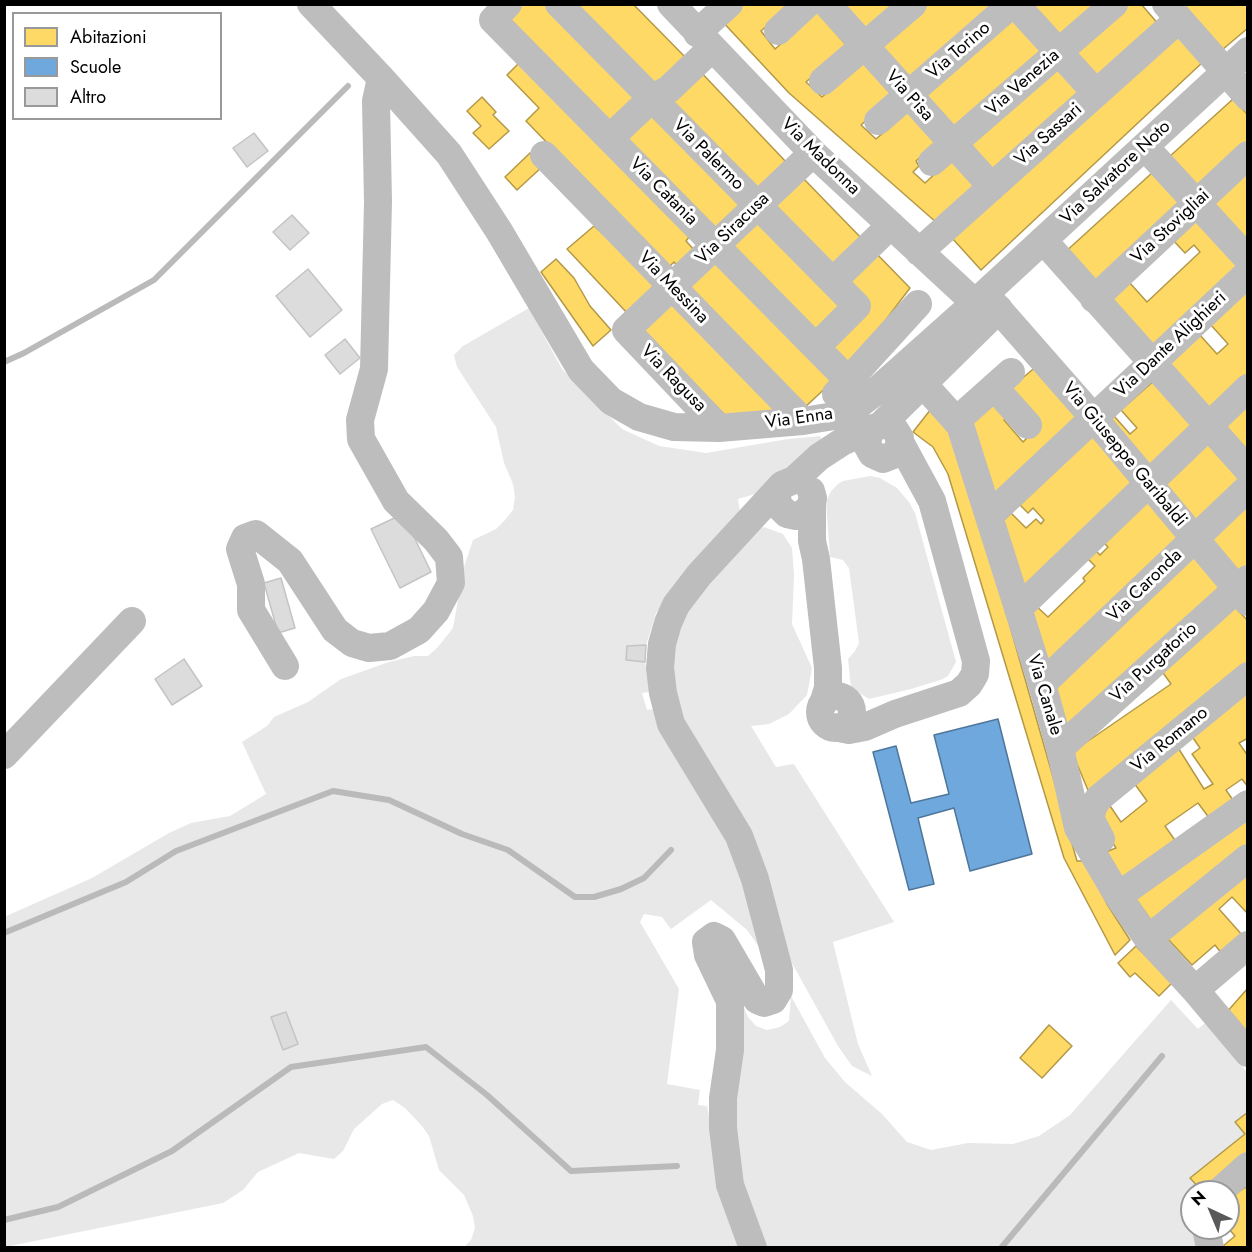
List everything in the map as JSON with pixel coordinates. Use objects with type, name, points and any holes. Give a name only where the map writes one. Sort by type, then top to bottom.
[{"type":"street","name":"Via Enna","points":[[311,4],[448,154],[499,231],[581,370],[611,401],[639,417],[674,427],[719,428],[834,416],[857,406],[986,302]]},
{"type":"street","name":"Via Catania","points":[[508,4],[493,20],[848,380]]},
{"type":"street","name":"Via Palermo","points":[[559,4],[857,306],[816,347]]},
{"type":"street","name":"Via Madonna","points":[[670,4],[813,153],[919,252],[986,302]]},
{"type":"street","points":[[610,138],[652,98],[669,88],[729,4]]},
{"type":"street","points":[[778,31],[807,4]]},
{"type":"street","name":"Via Pisa","points":[[827,4],[992,187]]},
{"type":"street","points":[[823,81],[913,4]]},
{"type":"street","points":[[1014,4],[1096,93]]},
{"type":"street","name":"Via Torino","points":[[878,121],[1014,4]]},
{"type":"street","name":"Via Venezia","points":[[932,162],[1114,4]]},
{"type":"street","points":[[1172,12],[1248,97]]},
{"type":"street","name":"Via Sassari","points":[[919,252],[1096,93],[1172,12]]},
{"type":"street","name":"Via Salvatore Noto","points":[[986,302],[1043,240],[1248,51]]},
{"type":"street","points":[[285,666],[251,610],[251,584],[240,549],[245,538],[256,534],[290,561],[335,630],[352,643],[369,648],[390,646],[419,630],[436,611],[451,583],[449,557],[436,540],[396,501],[361,439],[360,420],[374,369],[378,202],[376,101],[381,78]]},
{"type":"street","points":[[1145,147],[1248,259]]},
{"type":"street","name":"Via Siracusa","points":[[626,330],[813,153]]},
{"type":"street","name":"Via Messina","points":[[544,155],[802,421]]},
{"type":"street","name":"Via Stovigliai","points":[[1094,299],[1248,155]]},
{"type":"street","points":[[832,281],[891,225]]},
{"type":"street","points":[[1043,240],[1248,470]]},
{"type":"street","name":"Via Dante Alighieri","points":[[989,516],[1248,273]]},
{"type":"street","points":[[886,441],[923,384],[986,302]]},
{"type":"street","name":"Via Giuseppe Garibaldi","points":[[986,302],[1093,417],[1194,538],[1244,590]]},
{"type":"street","points":[[834,416],[833,401],[837,393],[918,304]]},
{"type":"street","name":"Via Ragusa","points":[[626,330],[719,428]]},
{"type":"street","points":[[956,421],[1002,379],[1028,425]]},
{"type":"street","name":"Via Canale","points":[[923,384],[960,424],[1042,684],[1060,748],[1078,828],[1118,896],[1148,939],[1248,1053]]},
{"type":"street","points":[[1018,609],[1248,388]]},
{"type":"street","points":[[796,499],[812,541],[816,559],[828,668],[838,709],[849,730],[866,727],[895,714],[958,693],[969,684],[975,674],[976,661],[932,501],[924,486],[886,441]]},
{"type":"street","points":[[753,1248],[730,1185],[723,1128],[723,1098],[730,1050],[730,1001],[708,954],[706,942],[714,936],[722,940],[757,1000],[764,1003],[773,1000],[778,990],[778,970],[755,879],[739,836],[671,724],[663,693],[660,668],[665,633],[676,605],[699,575],[746,525],[796,499],[819,457],[842,442],[886,441]]},
{"type":"street","name":"Via Caronda","points":[[1042,684],[1248,488]]},
{"type":"street","name":"Via Purgatorio","points":[[1060,748],[1244,590]]},
{"type":"street","points":[[4,755],[132,621]]},
{"type":"street","name":"Via Romano","points":[[1093,855],[1102,841],[1090,818],[1099,798],[1248,676]]},
{"type":"street","points":[[1118,896],[1248,804]]},
{"type":"street","points":[[1148,939],[1248,858]]},
{"type":"street","points":[[1195,990],[1245,953]]},
{"type":"street","points":[[1234,1180],[1247,1169]]},
{"type":"shaded area","points":[[529,308],[562,369],[622,429],[659,446],[706,453],[820,436],[823,443],[772,489],[738,499],[741,519],[656,613],[646,645],[627,646],[626,660],[645,662],[650,692],[642,693],[647,710],[656,709],[742,864],[766,957],[747,930],[711,900],[671,929],[662,917],[644,914],[640,922],[679,989],[667,1084],[700,1090],[698,1105],[707,1106],[724,1195],[744,1247],[464,1247],[471,1240],[475,1228],[473,1216],[464,1195],[439,1170],[429,1136],[422,1126],[405,1108],[393,1100],[382,1104],[354,1129],[343,1151],[334,1159],[299,1153],[258,1172],[243,1190],[223,1203],[5,1247],[4,917],[92,878],[169,833],[191,823],[230,816],[266,794],[242,742],[267,726],[274,717],[308,702],[341,679],[389,662],[414,656],[428,656],[437,648],[453,628],[464,567],[473,540],[496,529],[505,520],[513,510],[515,497],[496,427],[457,367],[454,355],[463,346]]},
{"type":"shaded area","points":[[870,476],[880,478],[897,488],[915,513],[956,662],[948,676],[943,679],[869,699],[851,688],[848,659],[859,643],[849,568],[843,560],[830,557],[826,502],[831,491],[843,481]]},
{"type":"shaded area","points":[[764,527],[783,534],[792,548],[794,575],[792,624],[812,668],[807,695],[789,714],[769,724],[751,726],[776,767],[794,764],[894,922],[833,942],[858,1044],[872,1076],[852,1066],[838,1046],[788,956],[675,707],[672,635],[680,613],[753,532]]},
{"type":"shaded area","points":[[791,996],[825,1058],[845,1082],[882,1114],[907,1142],[931,1150],[968,1143],[1013,1144],[1039,1136],[1070,1115],[1171,1000],[1198,1029],[1206,1022],[1247,1072],[1247,1112],[1235,1122],[1245,1134],[1190,1178],[1192,1180],[1180,1180],[1180,1240],[1195,1240],[1196,1247],[763,1247],[737,1164],[735,1103],[741,1000],[748,1017],[756,1026],[767,1030],[780,1027],[789,1021]]},
{"type":"building: Abitazioni","points":[[518,4],[549,4],[641,96],[611,125],[506,16]]},
{"type":"building: Abitazioni","points":[[574,4],[633,4],[690,62],[653,86]]},
{"type":"building: Abitazioni","points":[[737,4],[791,4],[761,31],[775,49],[817,12],[847,46],[806,82],[822,97],[864,61],[894,95],[861,125],[876,139],[908,111],[936,143],[916,161],[919,166],[913,172],[925,183],[951,159],[979,186],[937,223],[789,93],[720,19]]},
{"type":"building: Abitazioni","points":[[839,4],[894,4],[863,32]]},
{"type":"building: Abitazioni","points":[[928,4],[998,4],[908,83],[878,48]]},
{"type":"building: Abitazioni","points":[[1031,4],[1095,4],[1058,36]]},
{"type":"building: Abitazioni","points":[[1127,4],[1141,4],[1160,26],[1097,82],[1072,53]]},
{"type":"building: Abitazioni","points":[[1183,4],[1248,4],[1248,28],[1222,50]]},
{"type":"building: Abitazioni","points":[[1014,16],[1043,49],[952,128],[924,95]]},
{"type":"building: Abitazioni","points":[[1179,34],[1204,61],[981,270],[952,238]]},
{"type":"building: Abitazioni","points":[[521,61],[690,236],[686,241],[696,252],[679,268],[674,262],[668,268],[526,121],[539,108],[507,75]]},
{"type":"building: Abitazioni","points":[[1057,66],[1081,95],[989,176],[965,147]]},
{"type":"building: Abitazioni","points":[[696,67],[788,164],[758,194],[667,100]]},
{"type":"building: Abitazioni","points":[[482,97],[496,112],[493,115],[509,131],[489,149],[473,133],[481,126],[467,111]]},
{"type":"building: Abitazioni","points":[[1233,99],[1248,115],[1248,144],[1198,189],[1169,157]]},
{"type":"building: Abitazioni","points":[[652,110],[744,204],[714,233],[622,139]]},
{"type":"building: Abitazioni","points":[[530,153],[543,166],[517,190],[505,177]]},
{"type":"building: Abitazioni","points":[[1153,172],[1183,204],[1093,286],[1063,254]]},
{"type":"building: Abitazioni","points":[[1248,172],[1248,243],[1212,205]]},
{"type":"building: Abitazioni","points":[[801,176],[866,243],[835,273],[771,207]]},
{"type":"building: Abitazioni","points":[[1197,217],[1241,265],[1149,349],[1106,302],[1129,282],[1147,302],[1200,252],[1194,245],[1185,253],[1172,239]]},
{"type":"building: Abitazioni","points":[[757,218],[845,305],[817,336],[728,247]]},
{"type":"building: Abitazioni","points":[[594,226],[660,286],[629,315],[567,249]]},
{"type":"building: Abitazioni","points":[[873,250],[910,288],[850,367],[828,349],[867,306],[842,280]]},
{"type":"building: Abitazioni","points":[[556,259],[574,278],[590,306],[611,330],[593,346],[541,272]]},
{"type":"building: Abitazioni","points":[[716,259],[834,380],[802,410],[685,290]]},
{"type":"building: Abitazioni","points":[[1248,289],[1248,373],[1207,411],[1165,366],[1199,334],[1217,354],[1228,344],[1210,324]]},
{"type":"building: Abitazioni","points":[[670,300],[780,410],[725,415],[641,330]]},
{"type":"building: Abitazioni","points":[[1038,365],[1078,416],[993,495],[970,423],[998,399],[1012,412],[1004,420],[1023,442],[1039,426],[1007,391]]},
{"type":"building: Abitazioni","points":[[1156,379],[1197,425],[1150,468],[1109,422],[1114,416],[1130,434],[1137,428],[1121,410]]},
{"type":"building: Abitazioni","points":[[1248,400],[1248,460],[1219,426]]},
{"type":"building: Abitazioni","points":[[931,409],[956,437],[1077,861],[1085,861],[1107,904],[1130,940],[1115,955],[1064,858],[948,474],[933,447],[913,432]]},
{"type":"building: Abitazioni","points":[[1095,432],[1134,483],[1022,595],[1001,523],[1011,513],[1026,528],[1036,519],[1041,524],[1044,520],[1033,508],[1028,513],[1020,505]]},
{"type":"building: Abitazioni","points":[[1206,439],[1244,477],[1195,522],[1160,485]]},
{"type":"building: Abitazioni","points":[[1147,497],[1183,538],[1045,668],[1028,609],[1034,604],[1048,617],[1085,581],[1083,578],[1095,566],[1084,555],[1092,547],[1100,555],[1108,547],[1101,540]]},
{"type":"building: Abitazioni","points":[[1248,498],[1248,570],[1239,577],[1203,537]]},
{"type":"building: Abitazioni","points":[[1193,553],[1222,587],[1065,731],[1051,689]]},
{"type":"building: Abitazioni","points":[[1234,606],[1248,621],[1248,667],[1090,795],[1072,752],[1171,684],[1161,670]]},
{"type":"building: Abitazioni","points":[[1248,688],[1248,738],[1239,743],[1248,756],[1248,787],[1242,779],[1226,790],[1237,806],[1213,823],[1198,803],[1165,826],[1179,846],[1124,885],[1103,853],[1116,848],[1095,815],[1108,803],[1121,822],[1147,801],[1134,783],[1177,746],[1204,789],[1213,784],[1192,754],[1200,748],[1191,735]]},
{"type":"building: Abitazioni","points":[[1248,810],[1248,851],[1153,923],[1133,895]]},
{"type":"building: Abitazioni","points":[[1248,867],[1248,914],[1232,897],[1219,909],[1243,936],[1222,954],[1215,945],[1192,965],[1166,937]]},
{"type":"building: Abitazioni","points":[[1136,946],[1172,983],[1159,996],[1135,973],[1130,977],[1118,963]]},
{"type":"building: Abitazioni","points":[[1248,988],[1248,1039],[1226,1013]]},
{"type":"building: Abitazioni","points":[[1049,1025],[1072,1046],[1042,1078],[1020,1058]]},
{"type":"building: Abitazioni","points":[[1248,1112],[1248,1152],[1215,1180],[1192,1180],[1190,1178],[1245,1134],[1235,1122]]},
{"type":"building: Abitazioni","points":[[1248,1186],[1248,1248],[1224,1248],[1223,1246],[1230,1240],[1240,1240],[1240,1190]]},
{"type":"building: Scuole","points":[[998,719],[1032,854],[970,871],[954,808],[918,818],[934,884],[909,890],[873,752],[896,746],[911,803],[949,794],[934,735]]},
{"type":"building: Altro","points":[[254,133],[268,151],[247,167],[233,148]]},
{"type":"building: Altro","points":[[292,215],[309,233],[290,250],[273,232]]},
{"type":"building: Altro","points":[[308,269],[342,310],[310,337],[276,296]]},
{"type":"building: Altro","points":[[345,339],[360,358],[340,374],[325,355]]},
{"type":"building: Altro","points":[[403,514],[431,572],[400,588],[371,529]]},
{"type":"building: Altro","points":[[281,578],[295,628],[278,633],[264,583]]},
{"type":"building: Altro","points":[[646,645],[645,662],[626,660],[627,646]]},
{"type":"building: Altro","points":[[184,659],[202,686],[172,705],[155,679]]},
{"type":"building: Altro","points":[[286,1012],[298,1044],[283,1050],[271,1017]]},
{"type":"waterway","points":[[4,362],[154,280],[348,86]]},
{"type":"waterway","points":[[4,933],[126,882],[176,851],[333,791],[389,800],[462,834],[508,850],[575,897],[594,897],[621,889],[644,878],[671,850]]},
{"type":"waterway","points":[[4,1220],[58,1207],[172,1151],[291,1067],[426,1047],[487,1095],[571,1171],[677,1166]]},
{"type":"waterway","points":[[1001,1248],[1162,1056]]}]
